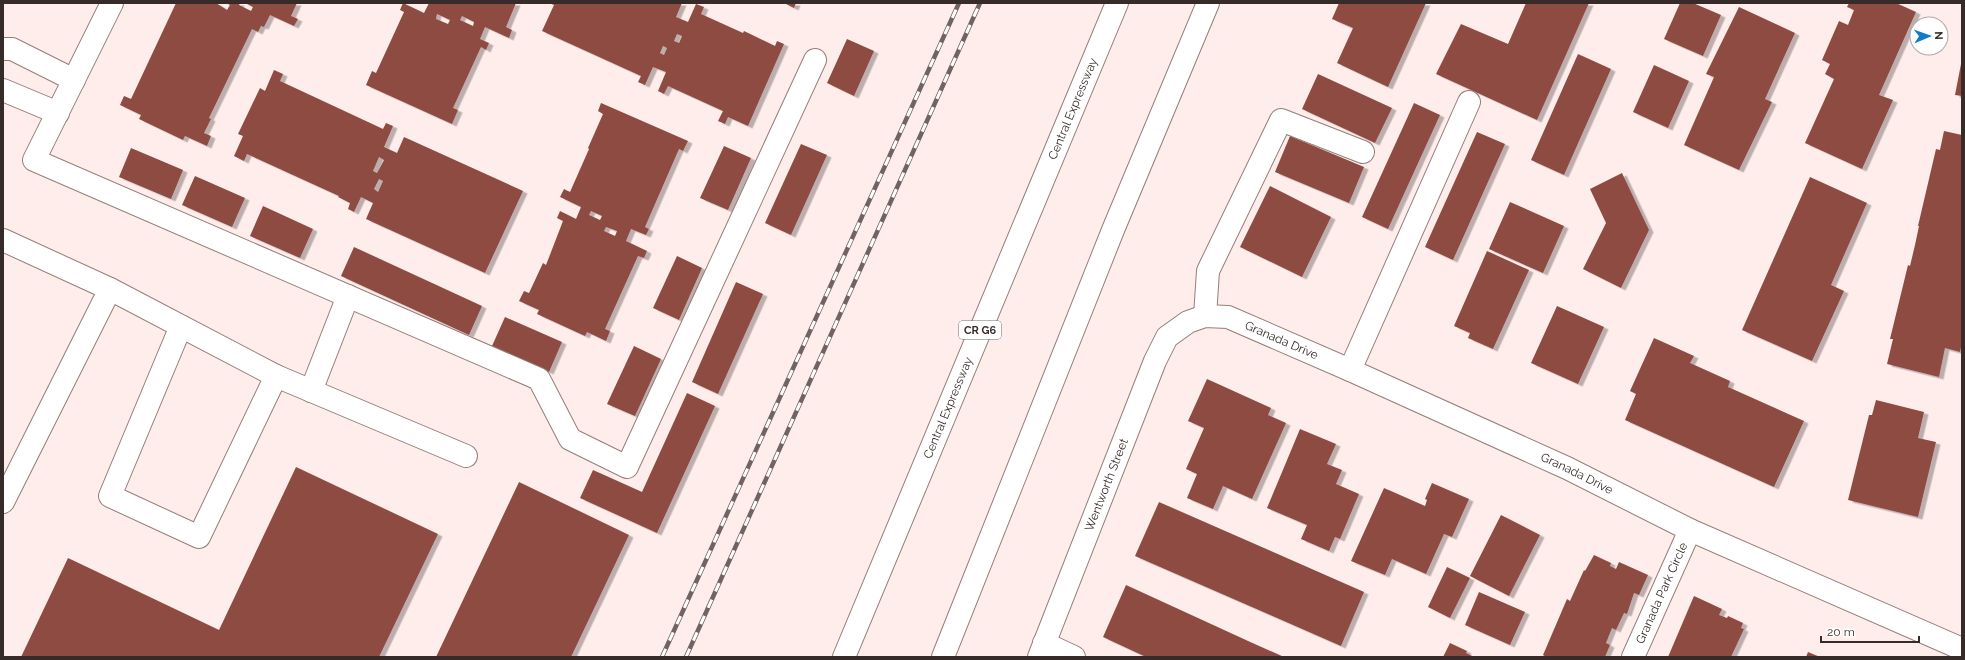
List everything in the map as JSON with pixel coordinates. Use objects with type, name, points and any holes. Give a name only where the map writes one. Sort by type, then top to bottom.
[{"type":"main road","points":[[112,3],[34,160],[539,379],[570,439],[627,467],[815,60]]},
{"type":"main road","name":"Central Expressway","points":[[844,657],[1117,3]]},
{"type":"main road","points":[[943,657],[1113,230],[1208,3]]},
{"type":"main road","points":[[3,49],[12,49],[74,80]]},
{"type":"main road","points":[[3,90],[58,113]]},
{"type":"main road","points":[[1350,370],[1469,102]]},
{"type":"main road","points":[[1197,319],[1208,271],[1281,120],[1363,152]]},
{"type":"main road","points":[[4,244],[110,289],[276,376],[466,456]]},
{"type":"main road","points":[[3,502],[110,289]]},
{"type":"main road","points":[[311,391],[348,296]]},
{"type":"main road","name":"Granada Drive","points":[[1197,319],[1228,318],[1350,370],[1567,468],[1690,530],[1962,649]]},
{"type":"main road","name":"Wentworth Street","points":[[1041,650],[1155,361],[1168,337],[1197,319]]},
{"type":"main road","points":[[181,326],[110,496],[199,537],[276,376]]},
{"type":"main road","name":"Granada Park Circle","points":[[1633,657],[1690,530]]},
{"type":"main road","points":[[1041,650],[1074,657]]},
{"type":"building","points":[[176,3],[216,3],[227,10],[230,5],[226,3],[240,3],[239,5],[251,11],[253,7],[245,3],[297,3],[291,16],[298,19],[294,26],[270,15],[264,27],[261,26],[258,32],[252,29],[209,118],[211,119],[204,133],[211,136],[207,146],[185,136],[183,140],[139,119],[141,115],[120,105],[124,96],[131,99]]},
{"type":"building","points":[[403,3],[424,13],[429,3],[516,3],[506,27],[512,30],[509,38],[485,27],[480,39],[489,43],[486,50],[481,47],[453,108],[458,110],[452,124],[366,85],[372,71],[376,73],[404,12],[400,10]],"holes":[[[437,14],[450,20],[448,24],[436,19]],[[462,16],[474,22],[473,26],[460,20]]]},
{"type":"building","points":[[549,3],[682,3],[676,17],[688,22],[696,4],[704,7],[701,14],[743,33],[744,31],[775,46],[777,41],[784,44],[748,126],[728,117],[725,124],[718,121],[723,111],[668,86],[664,94],[658,91],[666,72],[653,67],[645,85],[638,82],[641,76],[542,31],[554,5]],"holes":[[[677,34],[682,36],[679,43],[674,41]],[[663,46],[667,48],[664,55],[660,53]]]},
{"type":"building","points":[[784,3],[796,3],[794,8]]},
{"type":"building","points":[[1339,3],[1426,3],[1388,87],[1337,63],[1353,28],[1332,19]]},
{"type":"building","points":[[1526,3],[1589,3],[1537,120],[1436,74],[1461,24],[1508,44]]},
{"type":"building","points":[[1680,3],[1693,3],[1721,15],[1703,56],[1664,39]]},
{"type":"building","points":[[1849,3],[1896,3],[1916,12],[1914,16],[1909,16],[1909,28],[1879,95],[1893,100],[1862,169],[1805,143],[1834,79],[1825,74],[1830,64],[1822,60],[1839,21],[1848,25],[1854,10],[1847,7]]},
{"type":"building","points":[[1739,7],[1795,33],[1765,99],[1772,102],[1739,170],[1684,145],[1714,77],[1706,74]]},
{"type":"building","points":[[847,39],[874,51],[854,96],[827,83]]},
{"type":"building","points":[[1578,54],[1611,69],[1564,175],[1531,160]]},
{"type":"building","points":[[1962,64],[1962,96],[1955,95]]},
{"type":"building","points":[[1654,65],[1689,81],[1668,128],[1633,112]]},
{"type":"building","points":[[274,70],[283,74],[280,81],[383,129],[386,123],[393,126],[384,147],[397,153],[404,137],[523,191],[485,273],[366,219],[373,203],[361,197],[354,212],[348,209],[350,203],[338,197],[339,196],[247,154],[244,161],[234,156],[243,136],[238,134],[260,88],[265,91]],"holes":[[[379,157],[384,160],[377,173],[373,171]],[[379,179],[383,181],[378,192],[374,189]]]},
{"type":"building","points":[[1318,74],[1392,108],[1375,143],[1302,109]]},
{"type":"building","points":[[601,103],[688,141],[683,151],[679,149],[645,227],[649,229],[646,235],[631,229],[626,241],[647,251],[644,258],[638,256],[605,329],[610,331],[606,341],[587,332],[585,336],[537,314],[539,310],[519,301],[524,291],[529,293],[543,263],[546,265],[563,221],[557,218],[560,211],[576,219],[581,207],[560,197],[564,189],[570,192],[589,149],[588,148],[603,114],[598,111]],"holes":[[[591,211],[602,216],[600,220],[589,215]],[[606,227],[617,231],[615,236],[604,231]]]},
{"type":"building","points":[[1414,103],[1440,115],[1388,229],[1362,217]]},
{"type":"building","points":[[1944,131],[1962,135],[1962,343],[1960,352],[1945,348],[1939,377],[1887,364],[1893,339],[1890,339],[1908,265],[1910,266],[1936,149],[1940,150]]},
{"type":"building","points":[[1477,132],[1505,144],[1453,260],[1425,247]]},
{"type":"building","points":[[1290,136],[1364,167],[1349,203],[1275,172]]},
{"type":"building","points":[[801,144],[827,155],[791,235],[765,223]]},
{"type":"building","points":[[724,146],[751,158],[728,210],[700,198]]},
{"type":"building","points":[[131,148],[183,170],[171,199],[119,177]]},
{"type":"building","points":[[1622,173],[1649,230],[1621,288],[1583,269],[1606,223],[1590,189]]},
{"type":"building","points":[[195,176],[245,198],[232,227],[182,205]]},
{"type":"building","points":[[1810,177],[1867,203],[1831,285],[1844,291],[1812,361],[1742,330]]},
{"type":"building","points":[[1270,186],[1331,217],[1302,277],[1240,247]]},
{"type":"building","points":[[1510,202],[1564,226],[1543,273],[1489,249]]},
{"type":"building","points":[[263,206],[313,229],[300,258],[250,236]]},
{"type":"building","points":[[354,247],[482,306],[469,335],[341,276]]},
{"type":"building","points":[[1487,251],[1529,270],[1493,349],[1468,338],[1470,333],[1454,326]]},
{"type":"building","points":[[677,256],[702,268],[679,320],[653,308]]},
{"type":"building","points":[[736,282],[763,294],[718,394],[692,382]]},
{"type":"building","points":[[1557,306],[1604,327],[1578,384],[1531,363]]},
{"type":"building","points":[[505,317],[562,342],[549,372],[492,346]]},
{"type":"building","points":[[1654,338],[1694,356],[1690,363],[1730,381],[1728,387],[1804,421],[1774,487],[1625,420],[1636,394],[1630,391]]},
{"type":"building","points":[[634,346],[661,359],[635,416],[607,404]]},
{"type":"building","points":[[1207,379],[1271,408],[1268,415],[1286,423],[1252,499],[1223,486],[1213,509],[1187,498],[1197,474],[1186,469],[1204,428],[1188,421]]},
{"type":"building","points":[[687,393],[715,406],[657,533],[580,498],[593,470],[642,492]]},
{"type":"building","points":[[1876,400],[1924,412],[1918,438],[1936,442],[1918,517],[1848,500],[1869,415],[1872,415]]},
{"type":"building","points":[[1300,429],[1336,444],[1327,464],[1342,470],[1336,484],[1359,494],[1340,539],[1335,537],[1329,551],[1301,539],[1307,525],[1267,508]]},
{"type":"building","points":[[296,467],[438,534],[379,657],[21,657],[68,558],[219,630]]},
{"type":"building","points":[[519,482],[629,535],[571,657],[436,657]]},
{"type":"building","points":[[1432,483],[1469,499],[1452,537],[1444,534],[1426,574],[1392,559],[1385,575],[1351,561],[1384,488],[1425,506],[1427,500],[1425,499]]},
{"type":"building","points":[[1159,502],[1364,592],[1341,646],[1135,556]]},
{"type":"building","points":[[1501,515],[1540,535],[1509,596],[1470,576]]},
{"type":"building","points":[[1594,555],[1611,563],[1610,566],[1616,569],[1619,562],[1648,575],[1639,595],[1634,593],[1627,614],[1624,613],[1616,630],[1612,628],[1606,643],[1610,645],[1605,657],[1546,657],[1543,655],[1567,599],[1570,601],[1584,570],[1585,571]]},
{"type":"building","points":[[1447,567],[1470,578],[1450,618],[1428,607]]},
{"type":"building","points":[[1126,585],[1284,657],[1146,657],[1103,637]]},
{"type":"building","points":[[1479,592],[1525,612],[1510,645],[1465,625]]},
{"type":"building","points":[[1694,596],[1722,609],[1719,615],[1727,618],[1728,616],[1743,623],[1741,628],[1744,629],[1731,657],[1668,657]]},
{"type":"building","points":[[1450,643],[1467,651],[1466,653],[1474,657],[1443,657]]},
{"type":"building","points":[[1808,652],[1820,657],[1806,657]]},
{"type":"railway","points":[[662,657],[959,3]]},
{"type":"railway","points":[[686,657],[980,3]]}]
